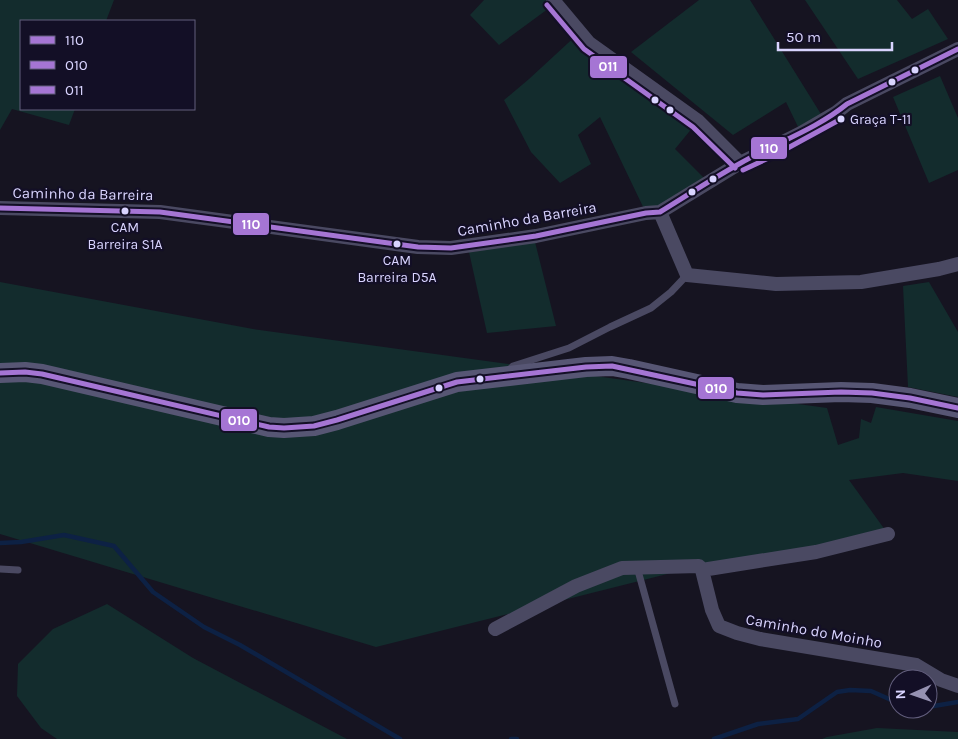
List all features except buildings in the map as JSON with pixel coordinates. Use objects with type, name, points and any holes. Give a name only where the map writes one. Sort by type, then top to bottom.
[{"type":"main road","points":[[0,373],[25,372],[42,374],[252,424],[284,428],[314,426],[337,420],[457,382],[567,368],[612,366],[737,393],[763,395],[840,392],[872,393],[910,398],[958,408]]},
{"type":"street","points":[[554,0],[589,42],[698,121],[740,162]]},
{"type":"street","name":"Caminho da Barreira","points":[[0,208],[160,212],[418,247],[451,248],[536,236],[646,213],[660,212],[740,162],[801,133],[847,104],[958,49]]},
{"type":"street","points":[[660,212],[687,275],[776,284],[861,282],[940,269],[958,264]]},
{"type":"street","points":[[495,629],[576,586],[622,568],[699,566],[702,570],[816,552],[888,534]]},
{"type":"street","name":"Caminho do Moinho","points":[[702,570],[712,610],[719,626],[737,633],[760,638],[916,666],[941,680],[958,686]]},
{"type":"lane","points":[[504,376],[513,366],[569,348],[651,308],[671,292],[687,275]]},
{"type":"lane","points":[[637,568],[675,704]]},
{"type":"lane","points":[[0,569],[18,570]]},
{"type":"green space","points":[[0,0],[114,0],[106,20],[20,20],[20,110],[75,110],[69,125],[12,109],[0,130]]},
{"type":"green space","points":[[484,0],[553,0],[556,3],[499,45],[470,15]]},
{"type":"green space","points":[[699,0],[750,0],[824,119],[801,133],[786,102],[733,135],[631,52]]},
{"type":"green space","points":[[805,0],[897,0],[912,19],[928,9],[948,39],[858,79]]},
{"type":"green space","points":[[580,32],[698,121],[675,149],[709,183],[646,213],[600,117],[578,135],[591,164],[560,183],[531,152],[504,100]]},
{"type":"green space","points":[[940,76],[958,118],[958,170],[929,183],[893,97]]},
{"type":"green space","points":[[535,242],[556,326],[487,333],[469,252]]},
{"type":"green space","points":[[0,282],[253,329],[827,408],[838,445],[859,438],[861,419],[871,423],[876,407],[958,421],[958,481],[903,473],[849,480],[888,534],[699,566],[376,647],[0,534]]},
{"type":"green space","points":[[929,282],[958,332],[958,397],[908,387],[903,286]]},
{"type":"green space","points":[[107,604],[193,658],[347,739],[57,739],[41,728],[17,696],[18,664],[53,629]]},
{"type":"green space","points":[[877,728],[958,732],[958,739],[822,739]]},
{"type":"waterway","points":[[0,543],[21,542],[64,535],[114,546],[153,592],[204,627],[240,645],[400,739]]},
{"type":"waterway","points":[[714,739],[758,724],[798,719],[837,692],[850,690],[871,691],[888,699]]},
{"type":"waterway","points":[[938,705],[958,702]]},
{"type":"waterway","points":[[511,739],[517,739]]},
{"type":"transit line","name":"011","points":[[547,5],[584,49],[693,127],[735,168]]},
{"type":"transit line","name":"110","points":[[0,208],[160,212],[418,247],[451,248],[536,236],[646,213],[660,212],[753,156],[822,121],[847,104],[958,49]]},
{"type":"transit line","name":"011","points":[[743,170],[841,119]]},
{"type":"transit line","name":"010","points":[[0,373],[25,372],[42,374],[269,427],[284,428],[314,426],[337,420],[457,382],[586,367],[612,366],[737,393],[763,395],[841,392],[872,393],[910,398],[958,408]]},
{"type":"place","name":"Graça T-11","points":[[841,119]]},
{"type":"place","name":"CAM Barreira S1A","points":[[125,211]]},
{"type":"place","name":"CAM Barreira D5A","points":[[397,244]]}]
